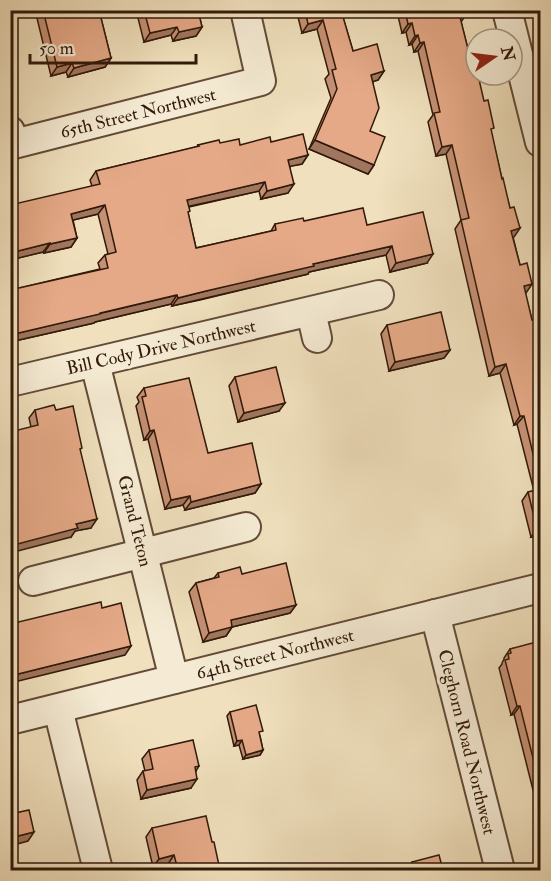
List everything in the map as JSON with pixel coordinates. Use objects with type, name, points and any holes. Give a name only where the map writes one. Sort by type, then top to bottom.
[{"type":"street","name":"65th Street Northwest","points":[[12,137],[261,81],[244,10]]},
{"type":"street","points":[[507,10],[540,142]]},
{"type":"street","name":"Bill Cody Drive Northwest","points":[[10,382],[95,363],[314,325],[379,295]]},
{"type":"street","name":"Grand Teton","points":[[95,363],[174,679]]},
{"type":"street","points":[[33,581],[246,527]]},
{"type":"street","name":"64th Street Northwest","points":[[10,720],[540,588]]},
{"type":"street","name":"Cleghorn Road Northwest","points":[[435,614],[500,870]]},
{"type":"street","points":[[58,709],[98,870]]},
{"type":"building","points":[[43,10],[99,10],[111,58],[74,68],[72,63],[57,67]]},
{"type":"building","points":[[144,10],[198,10],[202,27],[179,32],[177,27],[150,33]]},
{"type":"building","points":[[305,10],[341,10],[353,51],[377,44],[384,71],[371,75],[379,108],[370,131],[385,137],[374,165],[315,140],[337,89],[332,70],[336,69],[323,20],[308,24]]},
{"type":"building","points":[[405,10],[464,10],[465,16],[460,17],[464,33],[464,87],[481,87],[484,101],[488,100],[494,128],[491,129],[502,179],[510,208],[514,207],[520,228],[511,231],[520,265],[527,263],[532,284],[524,286],[532,320],[539,318],[540,322],[540,483],[524,416],[520,416],[506,364],[495,367],[461,220],[469,218],[452,145],[442,147],[434,113],[440,112],[424,42],[420,43],[418,35],[415,36],[412,23],[408,24]]},
{"type":"building","points":[[303,134],[308,155],[288,160],[294,184],[267,191],[265,182],[187,200],[196,248],[276,230],[275,224],[303,218],[304,221],[363,208],[367,225],[423,212],[433,254],[396,263],[392,246],[178,298],[177,295],[10,335],[10,290],[108,268],[105,255],[116,252],[105,205],[71,214],[77,238],[10,253],[10,205],[100,184],[96,171],[198,145],[219,140],[220,143],[239,139],[240,145],[270,137],[271,142]]},
{"type":"building","points":[[441,312],[450,350],[395,362],[387,325]]},
{"type":"building","points":[[276,367],[285,403],[244,413],[235,377]]},
{"type":"building","points":[[189,378],[208,453],[252,443],[261,484],[191,502],[190,496],[171,500],[154,430],[150,431],[142,397],[146,396],[144,388]]},
{"type":"building","points":[[54,405],[56,410],[73,406],[82,448],[80,449],[97,519],[76,524],[78,528],[10,546],[10,432],[38,425],[35,410]]},
{"type":"building","points":[[540,489],[540,528],[537,529],[528,492]]},
{"type":"building","points":[[286,563],[296,605],[231,620],[232,627],[209,633],[196,583],[219,577],[218,573],[240,567],[242,574]]},
{"type":"building","points":[[101,602],[102,608],[121,603],[131,646],[10,676],[10,624]]},
{"type":"building","points":[[540,641],[540,786],[520,706],[517,706],[505,660],[509,659],[510,649]]},
{"type":"building","points":[[256,705],[263,731],[259,732],[263,750],[246,755],[242,740],[237,741],[230,712]]},
{"type":"building","points":[[193,740],[199,766],[195,767],[197,779],[147,790],[143,771],[153,769],[149,750]]},
{"type":"building","points":[[10,795],[15,813],[29,810],[34,832],[10,838]]},
{"type":"building","points":[[206,816],[220,870],[178,870],[174,855],[159,859],[152,828]]},
{"type":"building","points":[[439,855],[443,870],[414,870],[412,862]]}]
